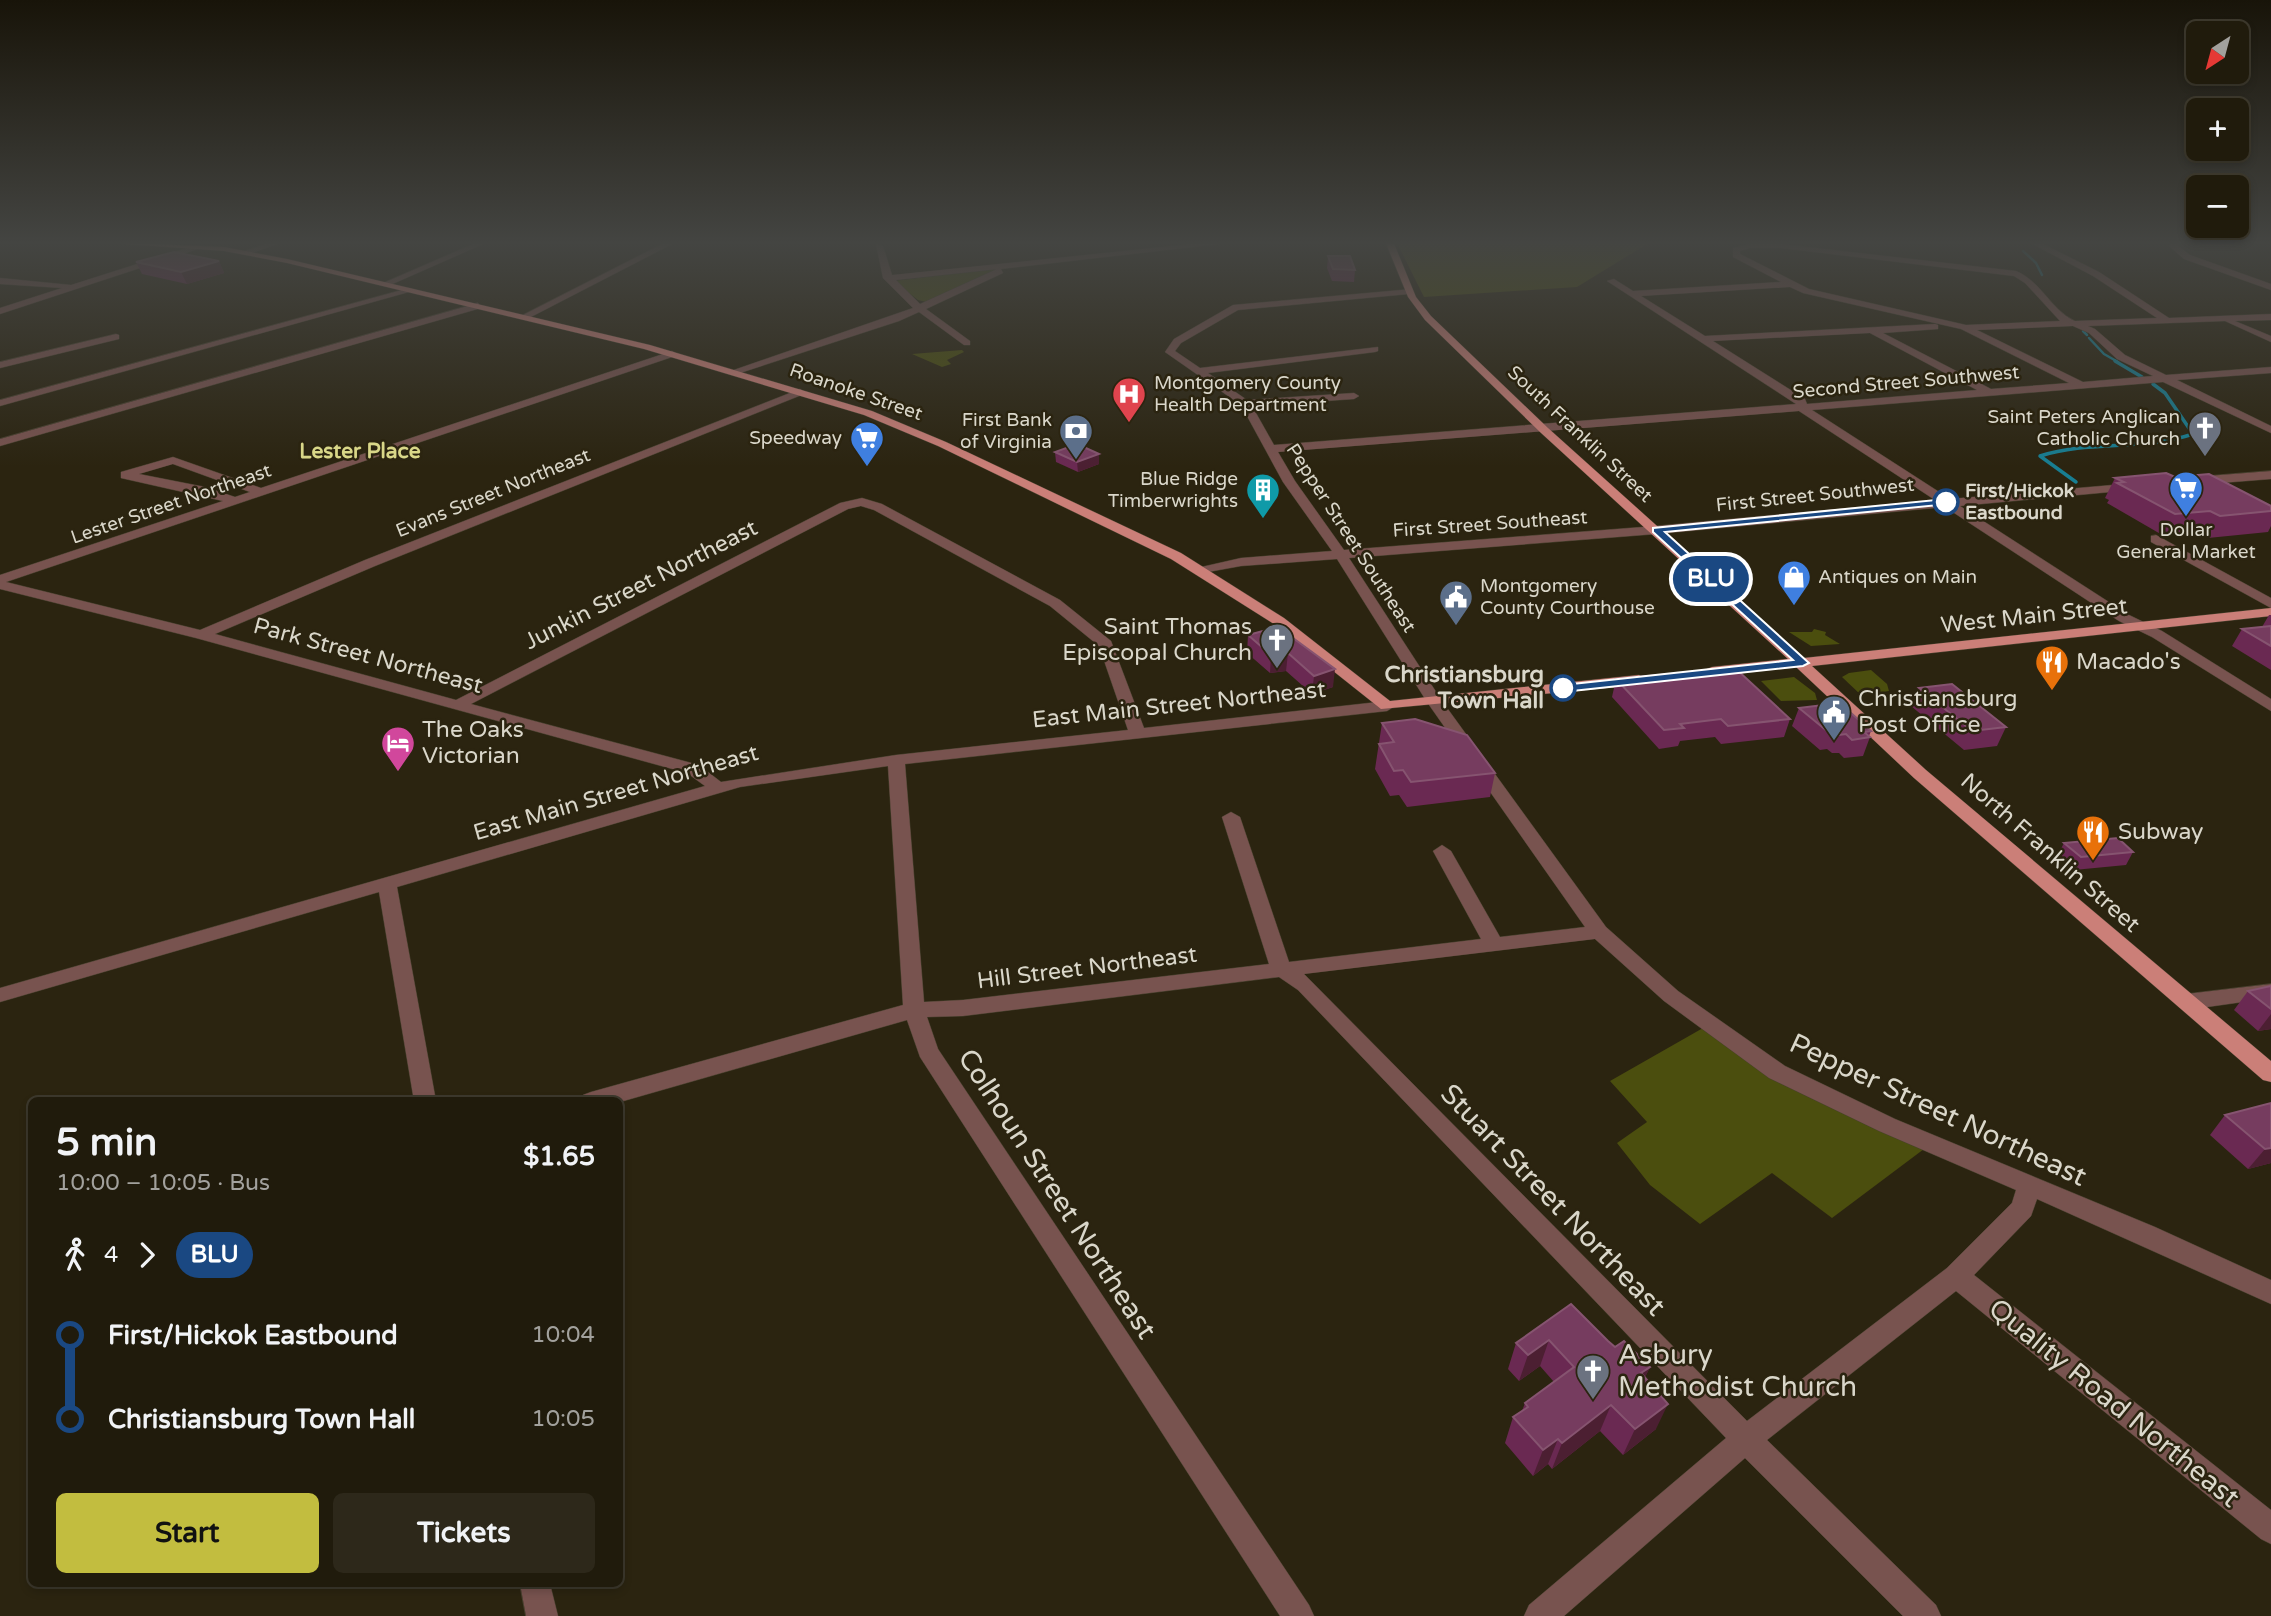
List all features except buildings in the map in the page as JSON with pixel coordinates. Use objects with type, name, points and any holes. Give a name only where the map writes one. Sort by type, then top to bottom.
[{"type":"main road","name":"South Franklin Street","points":[[1428,316],[1544,429],[1803,663]]},
{"type":"main road","name":"Roanoke Street","points":[[524,317],[672,354],[800,392],[912,430],[1131,533],[1202,571],[1279,621],[1387,706]]},
{"type":"main road","name":"West Main Street","points":[[1695,674],[2271,612]]},
{"type":"main road","name":"North Franklin Street","points":[[1803,663],[1839,701],[1920,774],[2271,1074]]},
{"type":"main road","points":[[1387,706],[1657,679]]},
{"type":"street","points":[[0,403],[316,316]]},
{"type":"street","points":[[0,443],[442,316]]},
{"type":"street","points":[[733,372],[876,327],[900,316]]},
{"type":"street","points":[[934,316],[967,343]]},
{"type":"street","name":"Pepper Street Southeast","points":[[1218,316],[1171,346],[1170,352],[1245,403],[1289,482],[1341,555],[1435,702]]},
{"type":"street","points":[[1668,316],[1801,401],[1802,408],[1946,502],[2271,706]]},
{"type":"street","points":[[1916,316],[1964,327],[2082,385]]},
{"type":"street","points":[[2060,316],[2092,331],[2121,357],[2271,430]]},
{"type":"street","points":[[2161,316],[2170,322]]},
{"type":"street","points":[[1703,339],[1868,328],[2170,322],[2271,317]]},
{"type":"street","points":[[2226,320],[2271,339]]},
{"type":"street","points":[[1868,328],[1989,392]]},
{"type":"street","points":[[0,365],[116,337]]},
{"type":"street","points":[[1199,370],[1375,349]]},
{"type":"street","name":"Lester Street Northeast","points":[[0,580],[672,354]]},
{"type":"street","name":"Second Street Southwest","points":[[1273,449],[2271,370]]},
{"type":"street","name":"Evans Street Northeast","points":[[201,635],[370,563],[800,392]]},
{"type":"street","points":[[1245,403],[1354,396]]},
{"type":"street","points":[[235,500],[205,491],[125,475],[173,460],[261,492]]},
{"type":"street","points":[[2177,482],[2271,475]]},
{"type":"street","name":"First Street Southwest","points":[[1656,530],[2152,484]]},
{"type":"street","name":"Junkin Street Northeast","points":[[459,704],[844,506],[862,502],[878,507],[1055,603],[1106,644],[1138,734]]},
{"type":"street","name":"First Street Southeast","points":[[1202,571],[1231,563],[1656,530]]},
{"type":"street","points":[[2156,539],[2271,604]]},
{"type":"street","name":"Park Street Northeast","points":[[0,585],[201,635],[693,769],[717,788]]},
{"type":"street","name":"Pepper Street Northeast","points":[[1435,702],[1599,932],[1671,996],[1777,1072],[1886,1125],[2146,1235],[2271,1292]]},
{"type":"street","name":"East Main Street Northeast","points":[[0,995],[717,788],[767,776],[1387,706]]},
{"type":"street","name":"Colhoun Street Northeast","points":[[896,760],[914,1010],[929,1051],[1297,1616]]},
{"type":"street","points":[[1231,817],[1280,969]]},
{"type":"street","points":[[1442,851],[1493,943]]},
{"type":"street","points":[[387,883],[424,1097]]},
{"type":"street","name":"Hill Street Northeast","points":[[605,1097],[914,1010],[963,1008],[1599,932]]},
{"type":"street","name":"Stuart Street Northeast","points":[[1280,969],[1305,985],[1745,1439],[1925,1616]]},
{"type":"street","points":[[2186,1002],[2271,990]]},
{"type":"street","points":[[1540,1616],[1745,1439],[1956,1276],[2022,1209],[2029,1187]]},
{"type":"street","name":"Quality Road Northeast","points":[[1956,1276],[2271,1530]]},
{"type":"street","points":[[536,1587],[542,1616]]},
{"type":"shaded area","points":[[964,352],[947,360],[951,364],[942,367],[912,354]]},
{"type":"shaded area","points":[[1814,629],[1826,632],[1825,635],[1840,644],[1811,646],[1789,632],[1812,632]]},
{"type":"shaded area","points":[[1871,670],[1887,684],[1889,691],[1861,695],[1842,677],[1849,673]]},
{"type":"shaded area","points":[[1794,677],[1815,693],[1817,700],[1781,701],[1761,681]]},
{"type":"shaded area","points":[[1703,1028],[1924,1149],[1832,1218],[1772,1173],[1700,1224],[1650,1185],[1617,1143],[1647,1122],[1610,1081]]},
{"type":"waterway","points":[[2083,331],[2087,335]]},
{"type":"waterway","points":[[2089,338],[2104,354],[2118,362]]},
{"type":"waterway","points":[[2115,361],[2142,377]]},
{"type":"waterway","points":[[2076,482],[2040,456],[2078,448],[2155,442],[2193,434],[2165,393],[2153,384]]},
{"type":"bus line","name":"BLU","points":[[1563,688],[1803,663],[1656,530],[1946,502]]},
{"type":"place","name":"Montgomery County Health Department","points":[[1129,424]]},
{"type":"place","name":"Saint Peters Anglican Catholic Church","points":[[2205,458]]},
{"type":"place","name":"First Bank of Virginia","points":[[1076,461]]},
{"type":"place","name":"Speedway","points":[[867,468]]},
{"type":"place","name":"First/Hickok Eastbound","points":[[1946,502]]},
{"type":"place","name":"Dollar General Market","points":[[2186,518]]},
{"type":"place","name":"Blue Ridge Timberwrights","points":[[1263,520]]},
{"type":"place","name":"Antiques on Main","points":[[1794,607]]},
{"type":"place","name":"Montgomery County Courthouse","points":[[1456,627]]},
{"type":"place","name":"Saint Thomas Episcopal Church","points":[[1277,670]]},
{"type":"place","name":"Christiansburg Town Hall","points":[[1563,688]]},
{"type":"place","name":"Macado's","points":[[2052,692]]},
{"type":"place","name":"Christiansburg Post Office","points":[[1834,742]]},
{"type":"place","name":"The Oaks Victorian","points":[[398,773]]},
{"type":"place","name":"Subway","points":[[2093,862]]},
{"type":"place","name":"Asbury Methodist Church","points":[[1593,1401]]},
{"type":"district","name":"Lester Place","points":[[360,451]]}]
